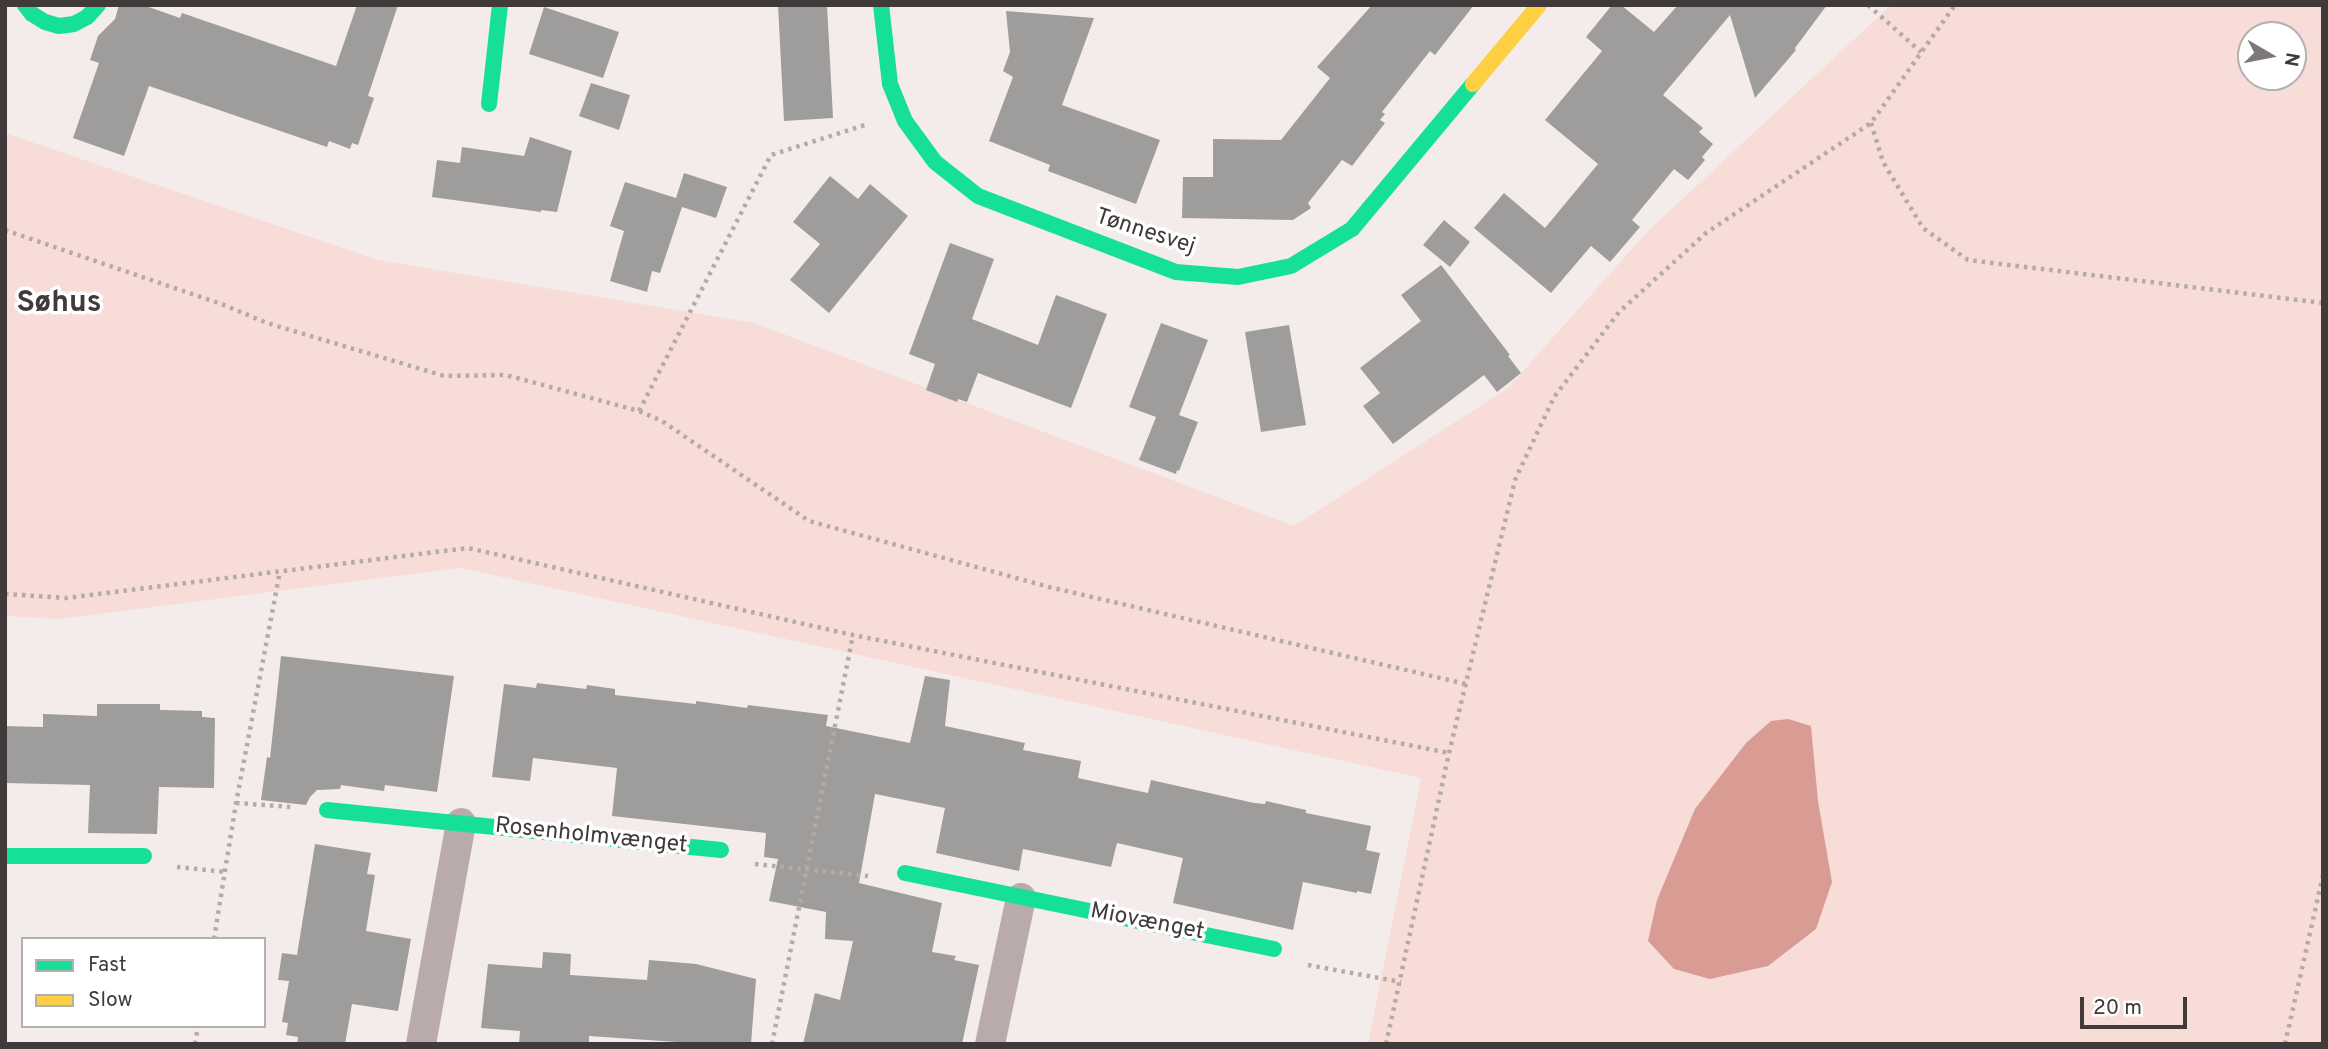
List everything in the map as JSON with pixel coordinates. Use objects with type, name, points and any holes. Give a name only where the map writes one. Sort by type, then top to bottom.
[{"type":"street","points":[[25,5],[32,14],[59,26],[74,24],[87,18],[98,5]]},
{"type":"street","points":[[489,104],[500,5]]},
{"type":"street","name":"Tønnesvej","points":[[881,5],[890,84],[905,121],[935,162],[978,196],[1177,272],[1238,277],[1291,266],[1352,229],[1539,5]]},
{"type":"street","name":"Rosenholmvænget","points":[[327,810],[721,850]]},
{"type":"street","points":[[421,1044],[461,823]]},
{"type":"street","points":[[5,856],[144,856]]},
{"type":"street","name":"Miovænget","points":[[905,873],[1274,949]]},
{"type":"street","points":[[990,1044],[1021,898]]},
{"type":"path","points":[[1868,5],[1922,52]]},
{"type":"path","points":[[1386,1044],[1449,753],[1515,481],[1554,397],[1619,313],[1706,233],[1871,123],[1955,5]]},
{"type":"path","points":[[639,411],[771,155],[902,113]]},
{"type":"path","points":[[1871,123],[1884,162],[1923,229],[1968,260],[2323,303]]},
{"type":"path","points":[[5,230],[224,305],[267,324],[444,376],[506,375],[639,411],[662,421],[809,521],[1049,587],[1466,684]]},
{"type":"path","points":[[5,594],[66,598],[468,548],[853,635],[1449,753]]},
{"type":"path","points":[[214,937],[236,803],[280,571]]},
{"type":"path","points":[[772,1044],[853,635]]},
{"type":"path","points":[[236,803],[327,810]]},
{"type":"path","points":[[721,850],[731,861],[889,878],[905,873]]},
{"type":"path","points":[[144,856],[157,866],[226,872]]},
{"type":"path","points":[[2285,1044],[2323,875]]},
{"type":"path","points":[[1274,949],[1285,961],[1401,982]]},
{"type":"shaded area","points":[[1891,5],[2323,5],[2323,1044],[1368,1044],[1421,778],[461,568],[58,619],[5,616],[5,133],[378,260],[754,323],[1294,526],[1508,388],[1648,231]]},
{"type":"shaded area","points":[[1788,719],[1811,726],[1818,801],[1832,882],[1816,929],[1768,966],[1710,979],[1674,969],[1648,941],[1657,900],[1695,809],[1746,743],[1771,721]]},
{"type":"building","points":[[119,5],[143,5],[180,18],[182,13],[336,66],[357,5],[398,5],[368,96],[374,98],[358,145],[352,143],[350,149],[329,141],[327,147],[149,86],[124,156],[73,138],[99,63],[90,60],[98,36],[115,19]]},
{"type":"building","points":[[778,5],[827,5],[833,118],[784,121]]},
{"type":"building","points":[[1372,5],[1474,5],[1435,55],[1430,51],[1382,112],[1385,114],[1380,120],[1385,123],[1352,166],[1342,160],[1308,203],[1311,208],[1293,220],[1182,218],[1183,177],[1213,177],[1213,139],[1281,140],[1330,78],[1317,67]]},
{"type":"building","points":[[1612,5],[1621,5],[1654,32],[1678,5],[1827,5],[1796,50],[1755,98],[1730,15],[1663,95],[1703,128],[1699,132],[1713,144],[1702,157],[1705,160],[1688,180],[1674,169],[1632,220],[1640,227],[1610,262],[1591,246],[1551,293],[1474,228],[1504,193],[1545,228],[1598,164],[1545,120],[1602,51],[1586,37]]},
{"type":"building","points":[[544,7],[619,32],[603,78],[529,54]]},
{"type":"building","points":[[1006,11],[1094,18],[1062,105],[1160,140],[1136,204],[1048,171],[1050,165],[989,141],[1013,77],[1003,71],[1010,52]]},
{"type":"building","points":[[591,83],[630,95],[619,130],[579,116]]},
{"type":"building","points":[[530,137],[572,151],[557,212],[432,197],[437,160],[460,163],[462,147],[524,156]]},
{"type":"building","points":[[684,173],[727,187],[716,218],[682,207],[660,273],[652,271],[647,292],[610,281],[624,231],[610,226],[625,182],[676,198]]},
{"type":"building","points":[[830,176],[858,199],[870,184],[908,216],[829,313],[790,280],[820,244],[793,222]]},
{"type":"building","points":[[1444,220],[1470,242],[1450,267],[1423,245]]},
{"type":"building","points":[[950,243],[994,259],[972,319],[1038,345],[1056,295],[1107,314],[1071,408],[978,373],[967,402],[958,399],[957,402],[926,390],[935,364],[909,354]]},
{"type":"building","points":[[1441,265],[1521,373],[1497,392],[1484,375],[1393,444],[1363,406],[1380,393],[1360,368],[1421,321],[1401,295]]},
{"type":"building","points":[[1161,323],[1208,340],[1179,415],[1198,422],[1176,474],[1139,460],[1156,417],[1129,407]]},
{"type":"building","points":[[1289,325],[1306,425],[1261,432],[1245,332]]},
{"type":"building","points":[[281,656],[454,676],[437,792],[385,785],[384,791],[341,785],[340,789],[317,790],[306,805],[261,800],[267,757],[270,758]]},
{"type":"building","points":[[925,676],[950,680],[945,726],[1025,743],[1023,750],[1081,761],[1078,778],[1148,793],[1151,780],[1254,803],[1265,804],[1266,801],[1306,810],[1306,813],[1371,826],[1366,850],[1380,853],[1371,894],[1303,882],[1293,930],[1173,903],[1183,858],[1117,843],[1111,867],[1023,849],[1019,871],[936,853],[945,808],[875,794],[859,883],[942,903],[932,952],[956,956],[954,960],[979,965],[962,1044],[803,1044],[815,993],[840,1000],[853,941],[825,939],[826,912],[769,901],[778,859],[764,857],[766,833],[612,816],[617,768],[533,758],[530,781],[492,777],[504,684],[536,688],[537,683],[586,689],[587,685],[615,689],[615,695],[747,708],[748,705],[828,715],[826,726],[910,743]]},
{"type":"building","points":[[97,704],[160,704],[160,710],[202,711],[202,717],[215,718],[214,788],[159,787],[157,834],[88,833],[90,785],[5,783],[5,726],[43,727],[43,714],[97,716]]},
{"type":"building","points":[[315,844],[371,853],[367,874],[375,875],[366,931],[411,939],[398,1011],[352,1004],[345,1044],[297,1044],[298,1037],[286,1035],[288,1023],[282,1022],[289,981],[278,980],[282,953],[297,955]]},
{"type":"building","points":[[543,952],[571,954],[570,975],[647,980],[649,960],[696,964],[756,979],[751,1044],[706,1044],[589,1036],[589,1044],[519,1044],[520,1031],[481,1028],[488,964],[542,968]]},
{"type":"traffic: fast","points":[[25,5],[32,14],[59,26],[74,24],[87,17],[98,5]]},
{"type":"traffic: fast","points":[[489,104],[500,5]]},
{"type":"traffic: fast","points":[[881,5],[890,84],[905,121],[935,162],[978,196],[1176,272],[1238,277],[1291,266],[1352,229],[1473,84]]},
{"type":"traffic: fast","points":[[327,810],[721,850]]},
{"type":"traffic: fast","points":[[5,856],[144,856]]},
{"type":"traffic: fast","points":[[905,873],[1274,949]]},
{"type":"traffic: slow","points":[[1473,84],[1539,5]]},
{"type":"district","name":"Søhus","points":[[59,305]]}]
